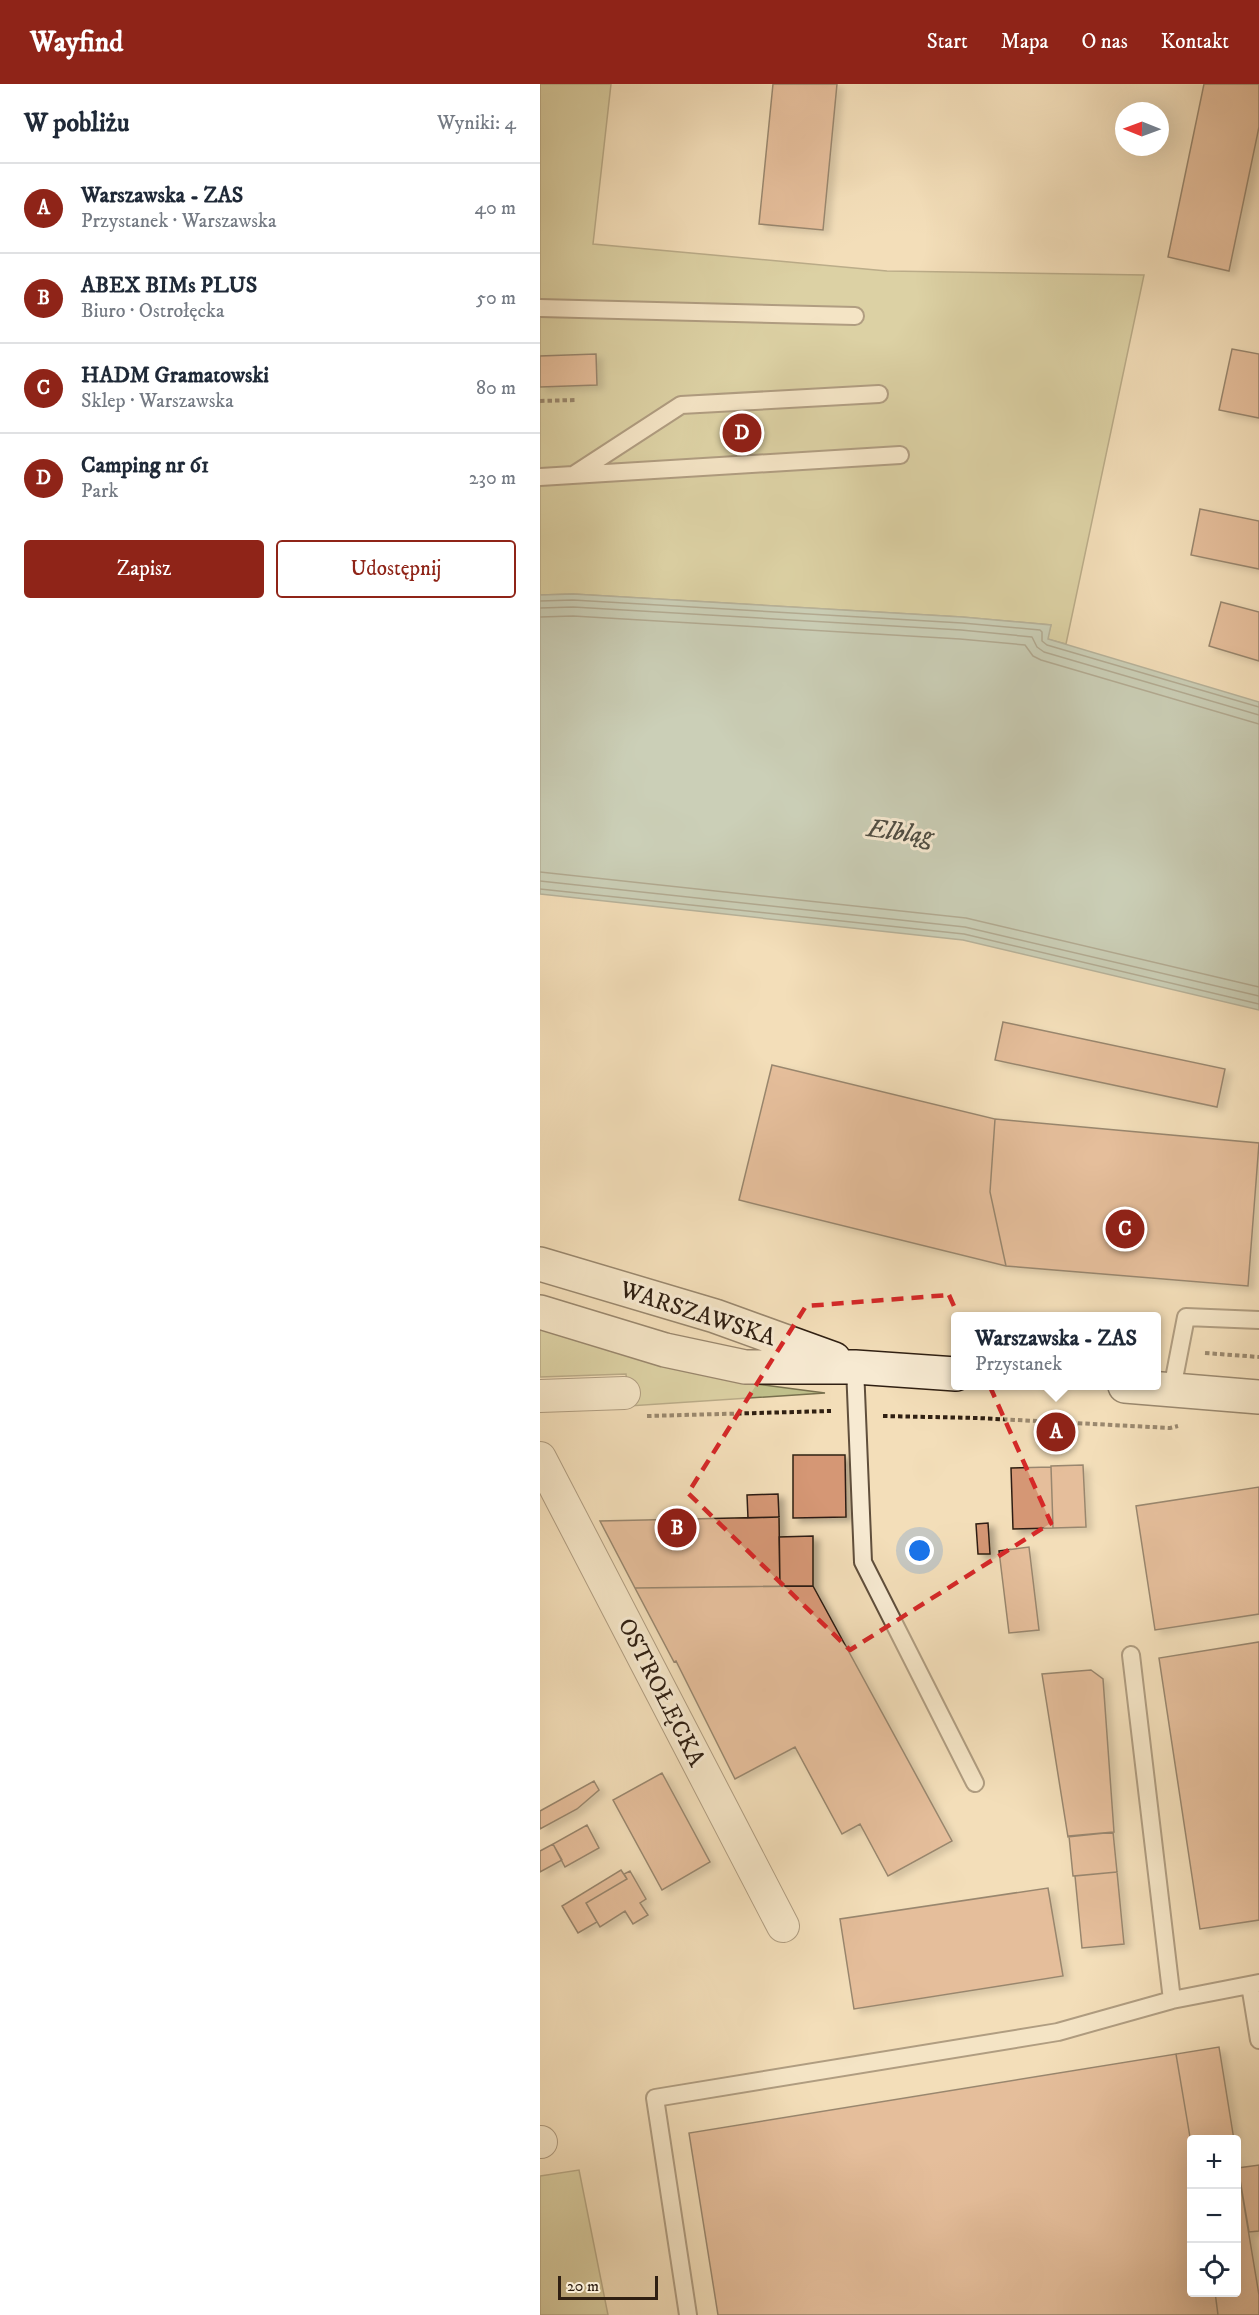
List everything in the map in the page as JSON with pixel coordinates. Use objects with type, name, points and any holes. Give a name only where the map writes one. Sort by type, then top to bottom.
[{"type":"main road","name":"WARSZAWSKA","points":[[540,1264],[715,1316],[855,1367]]},
{"type":"main road","name":"WARSZAWSKA","points":[[540,1312],[665,1350],[745,1367],[855,1367],[951,1374]]},
{"type":"main road","points":[[1161,1388],[1259,1397]]},
{"type":"street","points":[[540,1396],[630,1405]]},
{"type":"street","name":"OSTROŁĘCKA","points":[[540,1458],[783,1926]]},
{"type":"lane","points":[[540,308],[855,316]]},
{"type":"lane","points":[[574,475],[681,405],[879,394]]},
{"type":"lane","points":[[540,477],[900,455]]},
{"type":"lane","points":[[1172,1389],[1186,1317],[1259,1320]]},
{"type":"lane","points":[[855,1367],[863,1562],[975,1783]]},
{"type":"lane","points":[[1131,1655],[1172,2000]]},
{"type":"lane","points":[[688,2315],[655,2098],[1058,2032],[1172,2000],[1254,1984],[1259,2040]]},
{"type":"path","points":[[540,401],[575,400]]},
{"type":"path","points":[[1178,1354],[1212,1352],[1259,1356]]},
{"type":"path","points":[[630,1405],[824,1410],[896,1418],[978,1418],[1170,1428],[1180,1426]]},
{"type":"highlighted area","points":[[949,1295],[1051,1523],[850,1650],[688,1493],[806,1306]]},
{"type":"green space","points":[[540,84],[611,84],[593,244],[887,271],[1144,275],[1066,644],[1047,639],[1051,625],[962,617],[573,594],[540,595]]},
{"type":"green space","points":[[540,1325],[734,1381],[825,1393],[629,1406],[626,1374],[540,1377]]},
{"type":"green space","points":[[579,2170],[608,2315],[540,2315],[540,2176]]},
{"type":"water","name":"Elbląg","points":[[573,594],[962,617],[1051,625],[1048,639],[1259,702],[1259,1010],[963,940],[540,894],[540,595]]},
{"type":"building","points":[[773,84],[837,84],[823,230],[759,224]]},
{"type":"building","points":[[1204,84],[1259,84],[1259,127],[1229,271],[1168,257]]},
{"type":"building","points":[[1232,349],[1259,354],[1259,418],[1219,410]]},
{"type":"building","points":[[596,354],[597,385],[540,387],[540,356]]},
{"type":"building","points":[[1200,509],[1259,521],[1259,569],[1191,555]]},
{"type":"building","points":[[1221,602],[1259,612],[1259,661],[1209,646]]},
{"type":"building","points":[[1003,1022],[1225,1069],[1217,1107],[995,1060]]},
{"type":"building","points":[[772,1065],[995,1119],[990,1192],[1006,1266],[739,1200]]},
{"type":"building","points":[[995,1119],[1259,1143],[1248,1286],[1006,1266],[990,1192]]},
{"type":"building","points":[[793,1455],[845,1455],[846,1517],[793,1518]]},
{"type":"building","points":[[1083,1465],[1086,1527],[1053,1528],[1051,1466]]},
{"type":"building","points":[[1051,1467],[1053,1528],[1013,1529],[1011,1468]]},
{"type":"building","points":[[1259,1487],[1259,1614],[1155,1630],[1136,1506]]},
{"type":"building","points":[[778,1494],[779,1517],[748,1518],[747,1495]]},
{"type":"building","points":[[779,1517],[780,1586],[635,1588],[600,1521]]},
{"type":"building","points":[[988,1523],[990,1554],[978,1554],[976,1524]]},
{"type":"building","points":[[813,1536],[813,1586],[780,1586],[779,1537]]},
{"type":"building","points":[[1029,1547],[1039,1630],[1009,1633],[999,1551]]},
{"type":"building","points":[[813,1586],[952,1841],[888,1876],[860,1824],[842,1834],[795,1747],[735,1779],[676,1661],[674,1662],[635,1588]]},
{"type":"building","points":[[1259,1642],[1259,1920],[1200,1929],[1159,1658]]},
{"type":"building","points":[[1091,1670],[1103,1679],[1114,1832],[1068,1837],[1042,1674]]},
{"type":"building","points":[[662,1773],[710,1862],[662,1890],[613,1800]]},
{"type":"building","points":[[594,1781],[599,1790],[577,1809],[540,1829],[540,1811]]},
{"type":"building","points":[[587,1825],[599,1848],[565,1867],[553,1844]]},
{"type":"building","points":[[1113,1832],[1117,1872],[1073,1876],[1069,1836]]},
{"type":"building","points":[[553,1844],[562,1860],[540,1872],[540,1851]]},
{"type":"building","points":[[621,1870],[627,1879],[586,1903],[597,1922],[578,1933],[562,1906]]},
{"type":"building","points":[[630,1871],[646,1899],[640,1903],[648,1915],[633,1924],[625,1911],[600,1927],[586,1903],[627,1879],[624,1874]]},
{"type":"building","points":[[1117,1872],[1124,1944],[1082,1948],[1075,1876]]},
{"type":"building","points":[[1048,1888],[1063,1976],[854,2009],[840,1919]]},
{"type":"building","points":[[1219,2047],[1233,2135],[1190,2135],[1176,2054]]},
{"type":"building","points":[[1176,2054],[1190,2135],[1187,2135],[1187,2297],[1216,2297],[1218,2315],[718,2315],[689,2133]]},
{"type":"building","points":[[1259,2165],[1259,2231],[1249,2232],[1241,2185],[1241,2168]]},
{"type":"building","points":[[1241,2187],[1259,2295],[1259,2315],[1218,2315],[1216,2297],[1241,2297]]},
{"type":"place","name":"Camping nr 61","points":[[742,433]]},
{"type":"place","name":"HADM Gramatowski","points":[[1125,1229]]},
{"type":"place","name":"Warszawska - ZAS","points":[[1056,1432]]},
{"type":"place","name":"ABEX BIMs PLUS","points":[[677,1528]]}]
